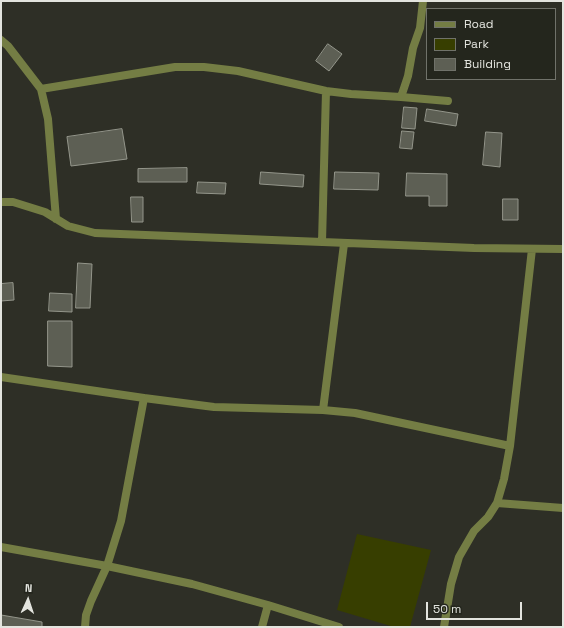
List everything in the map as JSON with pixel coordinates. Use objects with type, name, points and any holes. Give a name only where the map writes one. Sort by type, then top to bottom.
[{"type":"street","points":[[401,96],[408,76],[413,48],[420,28],[423,1]]},
{"type":"street","points":[[1,40],[8,46],[41,89],[48,119],[56,219]]},
{"type":"street","points":[[41,89],[175,68],[204,67],[238,71],[326,91],[448,101]]},
{"type":"street","points":[[322,242],[326,91]]},
{"type":"street","points":[[1,202],[13,202],[45,212],[68,226],[95,233],[344,244],[563,249]]},
{"type":"street","points":[[323,410],[344,244]]},
{"type":"street","points":[[444,627],[451,584],[459,557],[474,531],[488,517],[497,503],[504,479],[510,446],[532,248]]},
{"type":"street","points":[[1,377],[144,398],[214,406],[323,410],[355,413],[510,446]]},
{"type":"street","points":[[85,627],[86,615],[90,601],[107,566],[121,521],[144,398]]},
{"type":"street","points":[[497,503],[563,508]]},
{"type":"street","points":[[1,547],[107,566],[192,584],[339,627]]},
{"type":"street","points":[[262,627],[268,605]]},
{"type":"green space","points":[[357,534],[431,550],[410,627],[394,627],[337,610]]},
{"type":"building","points":[[328,44],[342,54],[329,71],[316,61]]},
{"type":"building","points":[[404,107],[417,108],[415,129],[402,128]]},
{"type":"building","points":[[427,109],[458,114],[456,126],[425,121]]},
{"type":"building","points":[[122,129],[127,159],[71,166],[67,137]]},
{"type":"building","points":[[402,131],[414,132],[412,149],[400,148]]},
{"type":"building","points":[[486,132],[502,133],[500,167],[483,165]]},
{"type":"building","points":[[187,168],[187,182],[138,182],[138,169]]},
{"type":"building","points":[[261,172],[304,175],[303,187],[260,184]]},
{"type":"building","points":[[335,172],[379,173],[378,190],[334,189]]},
{"type":"building","points":[[407,173],[447,174],[447,206],[429,206],[429,196],[406,196]]},
{"type":"building","points":[[198,182],[226,183],[225,194],[197,193]]},
{"type":"building","points":[[131,197],[143,197],[143,222],[132,222]]},
{"type":"building","points":[[503,199],[518,199],[518,220],[503,220]]},
{"type":"building","points":[[78,263],[92,264],[90,308],[76,308]]},
{"type":"building","points":[[13,283],[14,300],[1,301],[1,284]]},
{"type":"building","points":[[50,293],[72,294],[72,312],[49,311]]},
{"type":"building","points":[[48,321],[72,321],[72,367],[48,366]]},
{"type":"building","points":[[1,615],[42,622],[42,627],[1,627]]}]
